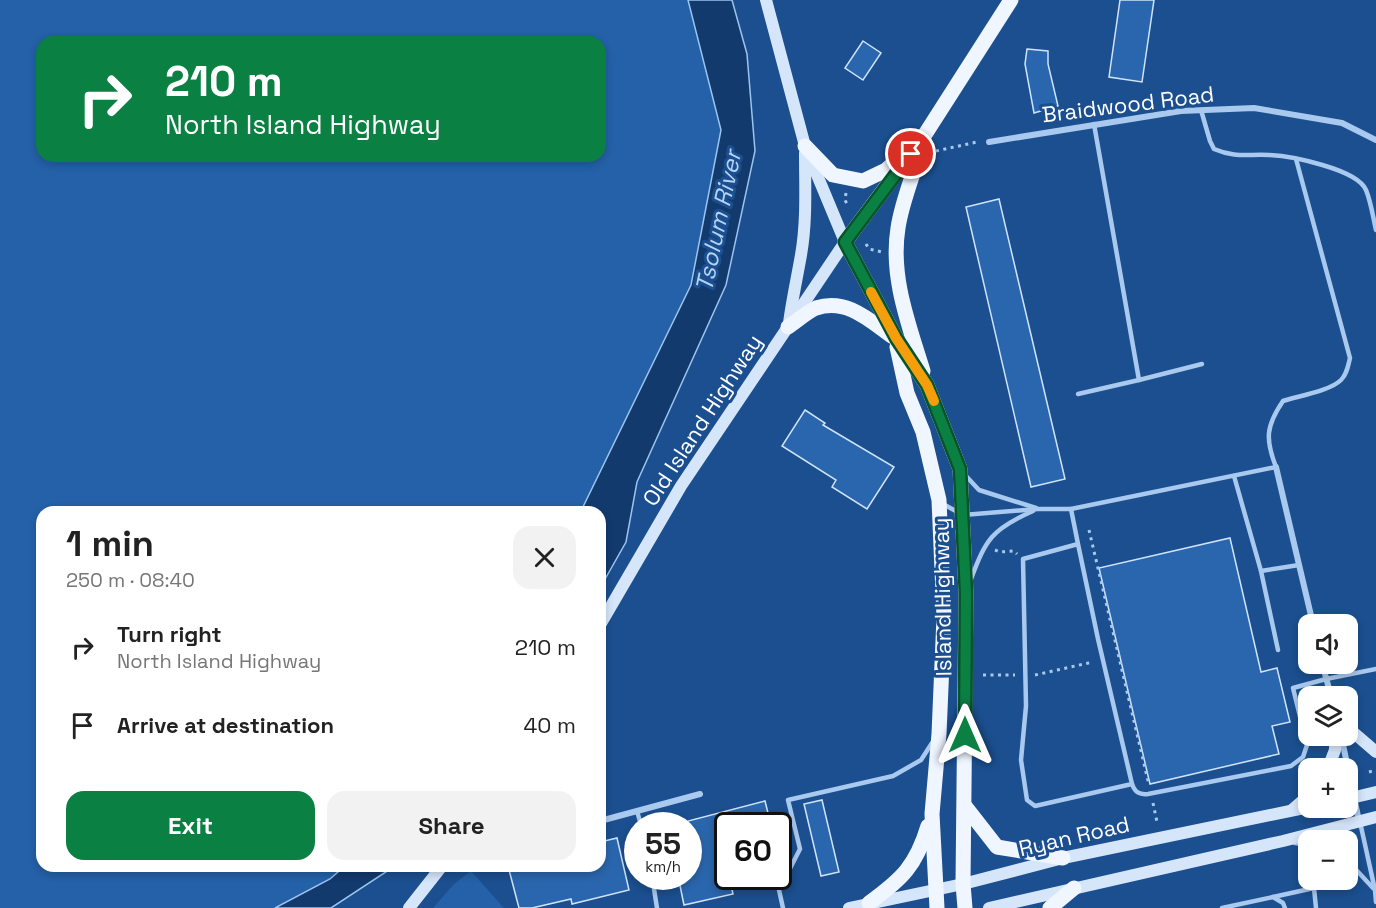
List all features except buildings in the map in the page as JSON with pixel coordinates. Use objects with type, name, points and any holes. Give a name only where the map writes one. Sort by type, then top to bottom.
[{"type":"main road","points":[[766,0],[805,146],[845,242]]},
{"type":"main road","points":[[845,242],[924,136],[1011,0]]},
{"type":"main road","points":[[805,146],[833,175],[863,181],[886,170],[924,136]]},
{"type":"main road","points":[[924,136],[902,211],[895,252],[901,296],[927,385]]},
{"type":"main road","points":[[788,327],[794,286],[802,254],[805,146]]},
{"type":"main road","name":"Old Island Highway","points":[[606,615],[681,486],[845,242]]},
{"type":"main road","name":"Island Highway","points":[[845,242],[896,338],[927,385],[960,469],[966,593],[963,884],[965,908]]},
{"type":"main road","points":[[788,327],[815,309],[836,305],[852,308],[896,338]]},
{"type":"main road","name":"Island Highway","points":[[896,338],[907,393],[923,432],[939,500],[944,617],[939,734],[932,814],[937,908]]},
{"type":"main road","points":[[1358,736],[1376,752]]},
{"type":"main road","points":[[1358,796],[1376,792]]},
{"type":"main road","points":[[1291,811],[1298,805]]},
{"type":"main road","points":[[965,806],[997,847],[1063,858]]},
{"type":"main road","name":"Ryan Road","points":[[849,908],[963,884],[1063,858],[1298,809]]},
{"type":"main road","points":[[869,903],[895,884],[909,869],[921,849],[932,814]]},
{"type":"main road","points":[[989,908],[1283,841],[1376,817]]},
{"type":"main road","points":[[408,908],[437,872]]},
{"type":"main road","points":[[1050,908],[1074,888]]},
{"type":"street","name":"Braidwood Road","points":[[989,142],[1181,111],[1254,108],[1342,123],[1376,140]]},
{"type":"street","points":[[1276,467],[1311,614]]},
{"type":"street","points":[[1325,674],[1328,686]]},
{"type":"street","points":[[606,819],[700,794]]},
{"type":"lane","points":[[1201,110],[1214,149],[1237,156],[1270,155],[1296,159],[1345,172],[1358,179],[1366,188],[1376,230]]},
{"type":"lane","points":[[1094,124],[1139,380]]},
{"type":"lane","points":[[939,500],[963,515],[1038,509],[1071,509],[1276,467],[1270,451],[1268,431],[1272,417],[1283,401],[1327,388],[1340,381],[1346,373],[1350,358],[1296,159]]},
{"type":"lane","points":[[1078,394],[1202,364]]},
{"type":"lane","points":[[960,469],[979,490],[1038,509]]},
{"type":"lane","points":[[1234,476],[1260,571],[1278,650]]},
{"type":"lane","points":[[966,593],[981,552],[997,530],[1038,509]]},
{"type":"lane","points":[[1071,509],[1132,784],[1134,790],[1141,795],[1291,766],[1303,757],[1307,745],[1293,688],[1376,669]]},
{"type":"lane","points":[[1078,544],[1023,559],[1026,706],[1021,760],[1025,795],[1030,804],[1035,806],[1132,784]]},
{"type":"lane","points":[[1260,571],[1299,565]]},
{"type":"lane","points":[[783,908],[779,890],[800,849],[788,800],[893,776],[921,760],[939,734]]},
{"type":"lane","points":[[1359,821],[1376,889],[1375,904]]},
{"type":"lane","points":[[1283,841],[1298,843]]},
{"type":"lane","points":[[1358,871],[1376,889]]},
{"type":"lane","points":[[1222,908],[1314,888],[1316,908]]},
{"type":"lane","points":[[654,890],[657,908]]},
{"type":"lane","points":[[1273,897],[1283,903],[1285,908]]},
{"type":"path","points":[[936,151],[977,142]]},
{"type":"path","points":[[846,188],[845,200],[848,206]]},
{"type":"path","points":[[866,244],[869,249],[889,254]]},
{"type":"path","points":[[1089,530],[1157,822]]},
{"type":"path","points":[[993,550],[1014,551]]},
{"type":"path","points":[[1035,675],[1095,662]]},
{"type":"path","points":[[983,675],[1017,675]]},
{"type":"path","points":[[1369,772],[1376,770]]},
{"type":"shaded area","points":[[0,0],[688,0],[721,130],[691,286],[583,506],[36,506],[36,872],[338,872],[330,879],[275,908],[0,908]]},
{"type":"shaded area","points":[[472,872],[504,908],[433,908],[454,884]]},
{"type":"water","name":"Tsolum River","points":[[688,0],[732,0],[747,54],[755,151],[726,285],[637,482],[626,542],[606,577],[606,506],[583,506],[691,285],[721,130]]},
{"type":"water","points":[[338,872],[386,872],[331,908],[275,908],[330,879]]},
{"type":"slow traffic","points":[[871,292],[896,338],[927,385],[934,401]]},
{"type":"route","points":[[911,154],[845,242],[896,338],[927,385],[960,469],[966,593],[965,735]]}]
